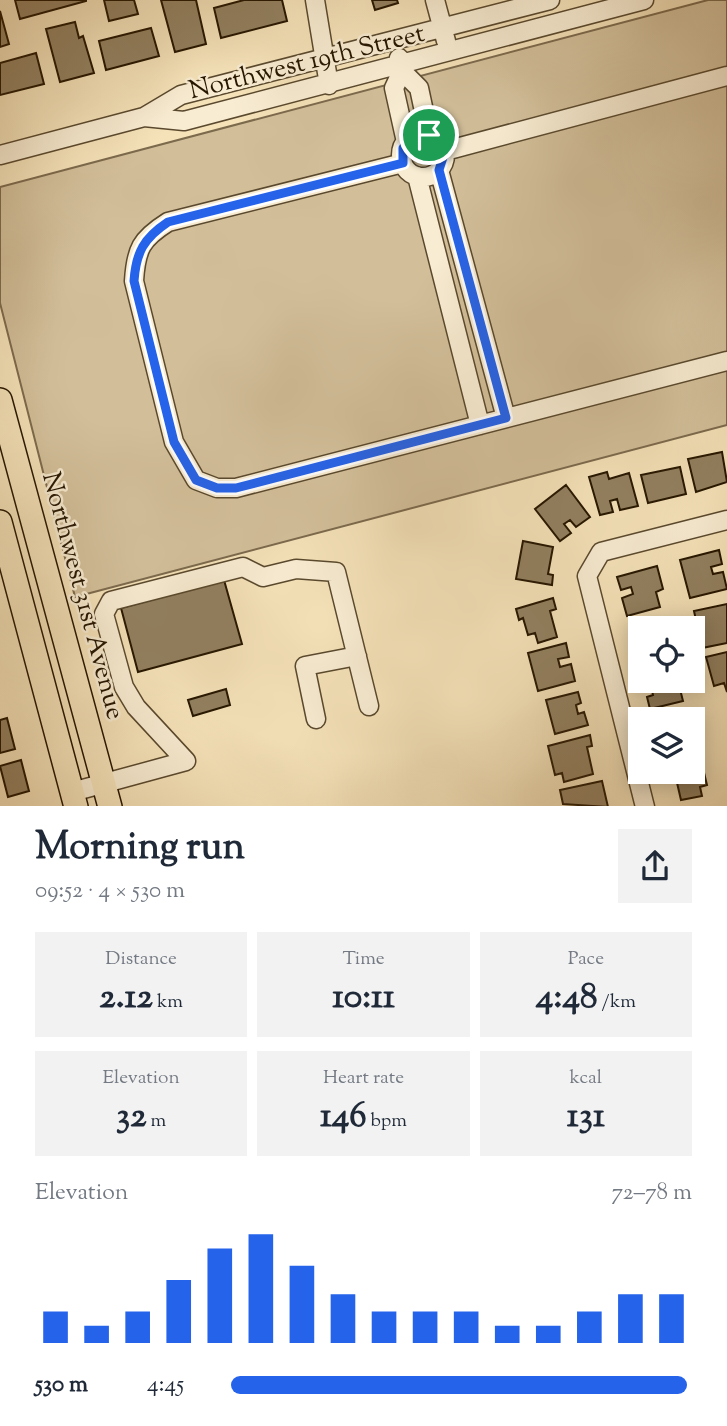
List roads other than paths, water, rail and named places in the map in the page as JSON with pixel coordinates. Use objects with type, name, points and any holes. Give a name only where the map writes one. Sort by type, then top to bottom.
[{"type":"main road","name":"Northwest 31st Avenue","points":[[0,400],[110,806]]},
{"type":"main road","points":[[0,522],[3,549],[74,799]]},
{"type":"street","points":[[315,0],[329,85]]},
{"type":"street","points":[[435,0],[449,54]]},
{"type":"street","name":"Northwest 19th Street","points":[[0,155],[144,117],[181,95],[550,0]]},
{"type":"street","name":"Northwest 19th Street","points":[[144,117],[184,121],[402,69],[644,0]]},
{"type":"street","points":[[394,42],[402,69],[419,88],[429,135]]},
{"type":"street","points":[[402,69],[394,88],[406,142]]},
{"type":"street","points":[[445,151],[727,76]]},
{"type":"street","points":[[480,425],[417,176],[403,163],[403,148],[406,142],[417,135],[429,135],[439,141],[445,151],[439,170],[506,418]]},
{"type":"street","points":[[403,163],[168,222],[148,235],[135,257],[134,281],[174,442],[196,480],[217,488],[236,488],[727,361]]},
{"type":"street","points":[[417,176],[429,176],[439,170]]},
{"type":"street","points":[[645,806],[587,576],[601,552],[727,520]]},
{"type":"street","points":[[3,549],[38,540]]},
{"type":"street","points":[[74,799],[104,784],[186,761],[136,707],[124,687],[104,614],[111,601],[243,567],[263,577],[296,569],[336,572],[369,706]]},
{"type":"street","points":[[316,719],[305,666],[356,656]]}]
